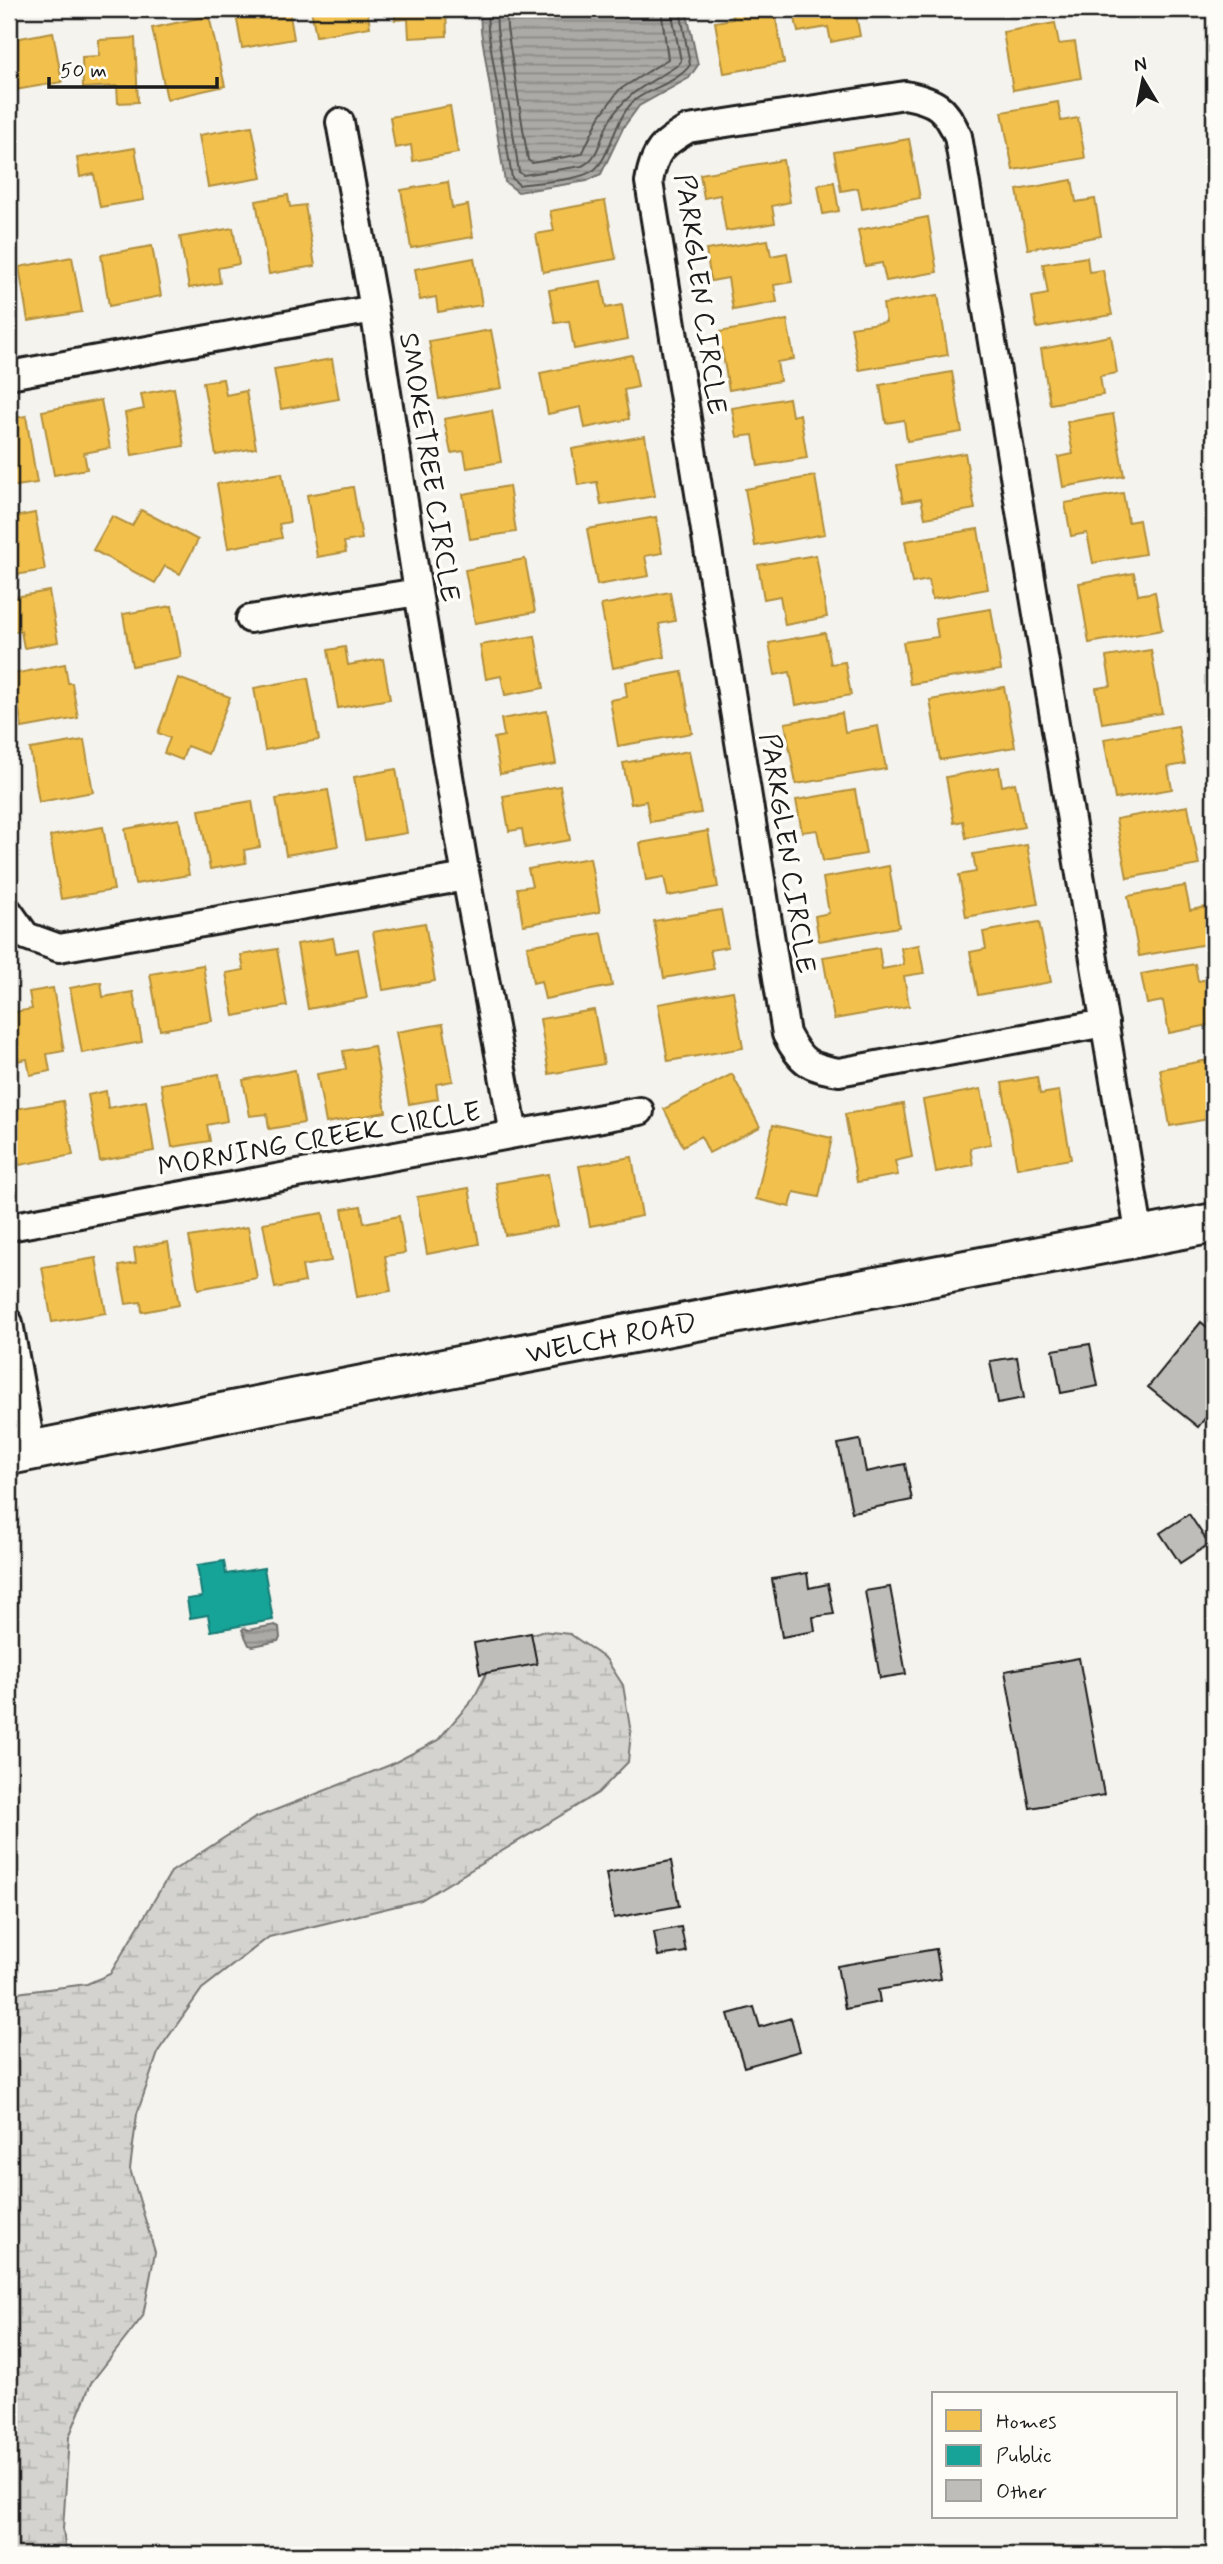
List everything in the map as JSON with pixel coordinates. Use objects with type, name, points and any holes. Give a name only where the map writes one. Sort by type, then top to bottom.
[{"type":"main road","name":"WELCH ROAD","points":[[21,1453],[459,1366],[1214,1223]]},
{"type":"street","name":"PARKGLEN CIRCLE","points":[[1105,1023],[839,1072],[812,1068],[796,1053],[786,1034],[649,182],[653,160],[666,142],[688,129],[905,95],[930,100],[949,115],[958,136],[1105,1023],[1140,1238]]},
{"type":"street","points":[[340,122],[374,309]]},
{"type":"street","name":"SMOKETREE CIRCLE","points":[[9,375],[374,309],[466,877],[514,1134]]},
{"type":"street","points":[[250,619],[418,592]]},
{"type":"street","points":[[9,912],[26,936],[59,948],[466,877]]},
{"type":"street","name":"MORNING CREEK CIRCLE","points":[[9,1227],[640,1111]]},
{"type":"street","points":[[9,1323],[21,1453]]},
{"type":"green space","points":[[541,1631],[570,1634],[606,1659],[623,1685],[631,1733],[628,1762],[598,1793],[421,1900],[269,1937],[202,1989],[159,2050],[137,2114],[130,2169],[155,2252],[143,2316],[91,2383],[69,2437],[63,2529],[66,2555],[9,2555],[9,1994],[87,1984],[110,1974],[171,1872],[255,1818],[390,1765],[438,1740],[474,1698],[500,1646]]},
{"type":"water","points":[[480,9],[686,9],[698,65],[689,78],[639,106],[623,128],[601,174],[587,181],[518,192],[505,182],[481,31]]},
{"type":"water","points":[[275,1625],[279,1627],[278,1641],[253,1646],[249,1645],[242,1630],[244,1628],[248,1630]]},
{"type":"building: Homes","points":[[235,9],[289,9],[294,39],[242,48]]},
{"type":"building: Homes","points":[[311,9],[367,9],[370,27],[316,36]]},
{"type":"building: Homes","points":[[395,9],[446,9],[447,36],[409,38],[408,19],[395,20]]},
{"type":"building: Homes","points":[[731,9],[774,9],[784,63],[724,73],[715,22],[733,19]]},
{"type":"building: Homes","points":[[793,9],[855,9],[860,36],[831,42],[828,27],[798,32]]},
{"type":"building: Homes","points":[[209,16],[225,86],[167,99],[152,28]]},
{"type":"building: Homes","points":[[1055,23],[1059,44],[1075,42],[1081,78],[1013,90],[1003,32]]},
{"type":"building: Homes","points":[[53,32],[62,82],[9,91],[9,40]]},
{"type":"building: Homes","points":[[135,38],[138,102],[118,103],[117,86],[83,88],[82,57],[99,56],[99,40]]},
{"type":"building: Homes","points":[[1058,102],[1061,121],[1078,118],[1085,158],[1013,170],[1002,112]]},
{"type":"building: Homes","points":[[450,106],[458,153],[413,161],[411,145],[395,148],[390,117]]},
{"type":"building: Homes","points":[[252,126],[262,178],[208,187],[199,135]]},
{"type":"building: Homes","points":[[909,139],[920,198],[862,209],[858,188],[841,191],[834,152]]},
{"type":"building: Homes","points":[[135,148],[144,200],[100,207],[94,174],[80,177],[77,158]]},
{"type":"building: Homes","points":[[783,160],[790,202],[772,206],[775,223],[726,231],[720,195],[704,198],[700,174]]},
{"type":"building: Homes","points":[[1072,180],[1076,202],[1095,199],[1101,236],[1028,249],[1017,190]]},
{"type":"building: Homes","points":[[448,182],[452,208],[468,205],[473,237],[411,248],[401,190]]},
{"type":"building: Homes","points":[[834,182],[839,211],[823,214],[818,185]]},
{"type":"building: Homes","points":[[288,195],[290,207],[305,205],[315,266],[269,274],[256,201]]},
{"type":"building: Homes","points":[[605,201],[616,259],[543,272],[536,234],[554,231],[550,211]]},
{"type":"building: Homes","points":[[928,217],[937,272],[886,281],[882,263],[865,266],[858,230]]},
{"type":"building: Homes","points":[[233,228],[239,264],[218,268],[220,283],[189,288],[180,237]]},
{"type":"building: Homes","points":[[768,240],[771,256],[787,253],[792,282],[774,285],[777,302],[733,310],[728,278],[711,281],[706,250]]},
{"type":"building: Homes","points":[[152,246],[161,296],[109,306],[101,255]]},
{"type":"building: Homes","points":[[72,257],[82,312],[28,321],[19,267]]},
{"type":"building: Homes","points":[[1087,257],[1089,272],[1103,270],[1112,315],[1037,328],[1032,297],[1048,294],[1043,264]]},
{"type":"building: Homes","points":[[474,258],[482,305],[438,312],[436,297],[420,300],[415,269]]},
{"type":"building: Homes","points":[[601,281],[606,308],[622,305],[628,339],[574,349],[569,321],[555,323],[549,290]]},
{"type":"building: Homes","points":[[938,295],[948,355],[859,370],[851,327],[886,322],[883,304]]},
{"type":"building: Homes","points":[[787,320],[794,359],[777,362],[780,381],[729,390],[719,332]]},
{"type":"building: Homes","points":[[491,330],[502,388],[439,399],[429,341]]},
{"type":"building: Homes","points":[[1111,336],[1117,373],[1100,376],[1103,395],[1050,404],[1041,349]]},
{"type":"building: Homes","points":[[632,355],[638,387],[624,390],[629,419],[585,428],[581,407],[548,414],[540,373]]},
{"type":"building: Homes","points":[[332,359],[339,399],[281,409],[274,369]]},
{"type":"building: Homes","points":[[952,372],[962,432],[907,441],[904,420],[886,423],[880,385]]},
{"type":"building: Homes","points":[[223,379],[226,395],[246,391],[256,448],[216,455],[203,382]]},
{"type":"building: Homes","points":[[174,388],[184,446],[132,455],[125,413],[144,409],[141,394]]},
{"type":"building: Homes","points":[[789,398],[792,416],[800,414],[807,458],[758,466],[753,435],[737,437],[732,408]]},
{"type":"building: Homes","points":[[101,400],[110,448],[84,453],[87,469],[54,475],[42,411]]},
{"type":"building: Homes","points":[[492,410],[501,462],[467,468],[464,451],[451,453],[444,419]]},
{"type":"building: Homes","points":[[1113,414],[1124,476],[1063,487],[1058,457],[1073,454],[1067,422]]},
{"type":"building: Homes","points":[[26,416],[37,483],[9,487],[9,419]]},
{"type":"building: Homes","points":[[645,436],[655,496],[601,505],[597,482],[578,485],[572,449]]},
{"type":"building: Homes","points":[[965,453],[975,509],[925,518],[921,499],[903,502],[896,465]]},
{"type":"building: Homes","points":[[282,473],[290,522],[279,524],[282,538],[228,548],[217,484]]},
{"type":"building: Homes","points":[[815,476],[825,534],[755,546],[745,489]]},
{"type":"building: Homes","points":[[509,486],[516,532],[470,539],[463,494]]},
{"type":"building: Homes","points":[[353,487],[362,539],[344,542],[346,552],[317,557],[307,495]]},
{"type":"building: Homes","points":[[1123,493],[1128,522],[1139,520],[1145,554],[1093,563],[1087,533],[1071,536],[1065,503]]},
{"type":"building: Homes","points":[[141,510],[198,540],[180,574],[165,566],[155,583],[93,550],[112,516],[132,526]]},
{"type":"building: Homes","points":[[35,513],[45,570],[9,576],[9,518]]},
{"type":"building: Homes","points":[[656,517],[662,553],[645,556],[649,576],[597,585],[587,529]]},
{"type":"building: Homes","points":[[978,529],[988,589],[932,599],[929,580],[912,583],[905,541]]},
{"type":"building: Homes","points":[[816,555],[827,617],[785,625],[780,596],[764,599],[758,565]]},
{"type":"building: Homes","points":[[525,559],[535,612],[475,623],[465,570]]},
{"type":"building: Homes","points":[[1134,573],[1138,595],[1155,592],[1162,630],[1089,643],[1079,583]]},
{"type":"building: Homes","points":[[49,591],[58,642],[24,648],[21,631],[9,633],[9,598]]},
{"type":"building: Homes","points":[[670,592],[675,621],[659,624],[665,657],[613,668],[601,605]]},
{"type":"building: Homes","points":[[172,606],[181,657],[132,666],[123,614]]},
{"type":"building: Homes","points":[[991,609],[1001,670],[910,684],[903,642],[938,637],[935,618]]},
{"type":"building: Homes","points":[[825,633],[831,664],[845,662],[851,695],[796,705],[790,672],[775,675],[769,643]]},
{"type":"building: Homes","points":[[535,636],[544,688],[505,695],[501,676],[486,679],[480,645]]},
{"type":"building: Homes","points":[[345,647],[348,665],[383,659],[390,699],[338,708],[328,650]]},
{"type":"building: Homes","points":[[1151,650],[1162,713],[1102,723],[1096,688],[1111,686],[1106,657]]},
{"type":"building: Homes","points":[[65,664],[68,683],[72,683],[78,718],[22,728],[13,674]]},
{"type":"building: Homes","points":[[682,672],[692,733],[618,746],[610,700],[627,697],[625,682]]},
{"type":"building: Homes","points":[[178,678],[230,697],[208,754],[187,746],[182,760],[164,753],[170,738],[158,733]]},
{"type":"building: Homes","points":[[308,678],[319,740],[265,750],[254,688]]},
{"type":"building: Homes","points":[[1004,687],[1015,747],[940,760],[930,700]]},
{"type":"building: Homes","points":[[547,711],[556,764],[500,774],[494,738],[504,736],[501,719]]},
{"type":"building: Homes","points":[[842,713],[845,732],[878,726],[886,769],[796,784],[785,723]]},
{"type":"building: Homes","points":[[1178,726],[1185,764],[1168,767],[1172,789],[1115,799],[1104,739]]},
{"type":"building: Homes","points":[[84,740],[93,792],[39,802],[30,749]]},
{"type":"building: Homes","points":[[689,751],[701,813],[650,822],[646,801],[631,804],[623,763]]},
{"type":"building: Homes","points":[[999,767],[1002,786],[1015,783],[1024,827],[966,838],[963,821],[954,823],[946,777]]},
{"type":"building: Homes","points":[[396,769],[407,833],[365,840],[354,777]]},
{"type":"building: Homes","points":[[560,786],[570,840],[525,848],[522,829],[509,831],[503,796]]},
{"type":"building: Homes","points":[[328,790],[338,846],[286,855],[276,799]]},
{"type":"building: Homes","points":[[855,790],[866,854],[823,861],[817,830],[802,832],[796,800]]},
{"type":"building: Homes","points":[[252,801],[260,847],[244,850],[246,863],[210,869],[199,810]]},
{"type":"building: Homes","points":[[1188,806],[1199,865],[1127,878],[1116,819]]},
{"type":"building: Homes","points":[[179,819],[189,875],[135,884],[125,829]]},
{"type":"building: Homes","points":[[103,827],[114,890],[61,899],[50,836]]},
{"type":"building: Homes","points":[[708,831],[718,887],[668,896],[664,877],[646,880],[640,843]]},
{"type":"building: Homes","points":[[1027,845],[1038,904],[966,917],[959,875],[976,872],[973,854]]},
{"type":"building: Homes","points":[[590,858],[600,912],[523,925],[517,888],[532,886],[528,869]]},
{"type":"building: Homes","points":[[889,866],[899,927],[819,941],[815,916],[829,913],[823,878]]},
{"type":"building: Homes","points":[[1185,886],[1190,910],[1207,907],[1213,943],[1139,956],[1128,896]]},
{"type":"building: Homes","points":[[721,910],[728,947],[710,950],[714,969],[664,978],[654,921]]},
{"type":"building: Homes","points":[[1039,922],[1051,982],[978,995],[970,952],[986,949],[983,932]]},
{"type":"building: Homes","points":[[425,923],[435,981],[383,990],[373,932]]},
{"type":"building: Homes","points":[[602,933],[612,986],[545,999],[541,981],[533,983],[527,946]]},
{"type":"building: Homes","points":[[333,938],[336,953],[358,949],[367,998],[308,1009],[297,944]]},
{"type":"building: Homes","points":[[919,945],[924,973],[904,976],[909,1006],[834,1019],[823,957],[879,948],[882,969],[904,965],[901,948]]},
{"type":"building: Homes","points":[[277,949],[287,1006],[234,1016],[226,973],[244,970],[241,955]]},
{"type":"building: Homes","points":[[1195,964],[1198,981],[1214,978],[1214,1024],[1169,1033],[1163,1001],[1147,1004],[1141,974]]},
{"type":"building: Homes","points":[[203,965],[212,1021],[160,1030],[150,974]]},
{"type":"building: Homes","points":[[101,982],[103,997],[133,992],[142,1042],[82,1053],[70,988]]},
{"type":"building: Homes","points":[[53,988],[64,1051],[47,1054],[50,1071],[30,1075],[27,1059],[11,1062],[9,1013],[32,1009],[29,992]]},
{"type":"building: Homes","points":[[733,991],[743,1048],[668,1061],[658,1004]]},
{"type":"building: Homes","points":[[594,1010],[604,1064],[549,1074],[540,1019]]},
{"type":"building: Homes","points":[[443,1024],[453,1081],[436,1084],[438,1099],[409,1104],[396,1032]]},
{"type":"building: Homes","points":[[374,1046],[386,1112],[326,1123],[317,1074],[346,1069],[343,1051]]},
{"type":"building: Homes","points":[[1214,1059],[1214,1118],[1170,1126],[1160,1069]]},
{"type":"building: Homes","points":[[295,1070],[304,1123],[269,1129],[267,1114],[250,1116],[243,1080]]},
{"type":"building: Homes","points":[[219,1074],[227,1121],[207,1125],[210,1141],[172,1147],[161,1084]]},
{"type":"building: Homes","points":[[732,1074],[760,1127],[709,1153],[701,1136],[683,1146],[664,1109]]},
{"type":"building: Homes","points":[[1037,1077],[1040,1094],[1059,1091],[1071,1159],[1017,1168],[1002,1083]]},
{"type":"building: Homes","points":[[981,1089],[991,1144],[970,1148],[973,1165],[936,1172],[923,1100]]},
{"type":"building: Homes","points":[[106,1091],[108,1108],[146,1101],[154,1151],[100,1161],[88,1095]]},
{"type":"building: Homes","points":[[63,1101],[73,1155],[19,1165],[9,1110]]},
{"type":"building: Homes","points":[[903,1104],[912,1157],[895,1161],[898,1175],[857,1182],[845,1114]]},
{"type":"building: Homes","points":[[773,1125],[832,1138],[819,1197],[794,1192],[790,1207],[756,1199]]},
{"type":"building: Homes","points":[[632,1157],[642,1216],[590,1226],[579,1166]]},
{"type":"building: Homes","points":[[548,1174],[558,1226],[505,1235],[496,1183]]},
{"type":"building: Homes","points":[[469,1188],[479,1244],[427,1254],[417,1197]]},
{"type":"building: Homes","points":[[361,1206],[364,1223],[399,1216],[405,1253],[385,1256],[391,1291],[357,1297],[342,1209]]},
{"type":"building: Homes","points":[[323,1213],[331,1261],[302,1266],[305,1282],[275,1288],[263,1223]]},
{"type":"building: Homes","points":[[248,1227],[257,1278],[198,1289],[189,1237]]},
{"type":"building: Homes","points":[[168,1242],[179,1305],[142,1312],[141,1302],[126,1304],[119,1266],[136,1263],[134,1248]]},
{"type":"building: Homes","points":[[96,1258],[106,1313],[52,1322],[42,1267]]},
{"type":"building: Public","points":[[224,1561],[226,1574],[264,1568],[273,1620],[211,1631],[208,1615],[190,1618],[187,1599],[202,1597],[197,1565]]},
{"type":"building: Other","points":[[1201,1322],[1214,1333],[1214,1407],[1198,1427],[1148,1387]]},
{"type":"building: Other","points":[[1090,1344],[1098,1386],[1061,1393],[1053,1350]]},
{"type":"building: Other","points":[[1017,1357],[1024,1398],[998,1403],[990,1361]]},
{"type":"building: Other","points":[[860,1440],[866,1472],[905,1464],[912,1500],[852,1512],[838,1444]]},
{"type":"building: Other","points":[[1189,1514],[1209,1544],[1180,1563],[1160,1533]]},
{"type":"building: Other","points":[[807,1573],[809,1588],[828,1584],[834,1614],[813,1617],[815,1631],[782,1637],[772,1579]]},
{"type":"building: Other","points":[[890,1587],[906,1674],[880,1678],[865,1591]]},
{"type":"building: Other","points":[[531,1633],[537,1664],[480,1674],[474,1643]]},
{"type":"building: Other","points":[[1079,1658],[1104,1795],[1030,1808],[1005,1671]]},
{"type":"building: Other","points":[[671,1861],[679,1906],[614,1918],[606,1873]]},
{"type":"building: Other","points":[[681,1927],[686,1952],[658,1956],[654,1932]]},
{"type":"building: Other","points":[[936,1949],[941,1979],[878,1990],[880,2002],[845,2009],[837,1966]]},
{"type":"building: Other","points":[[754,2007],[760,2027],[791,2018],[800,2051],[744,2067],[728,2014]]}]
